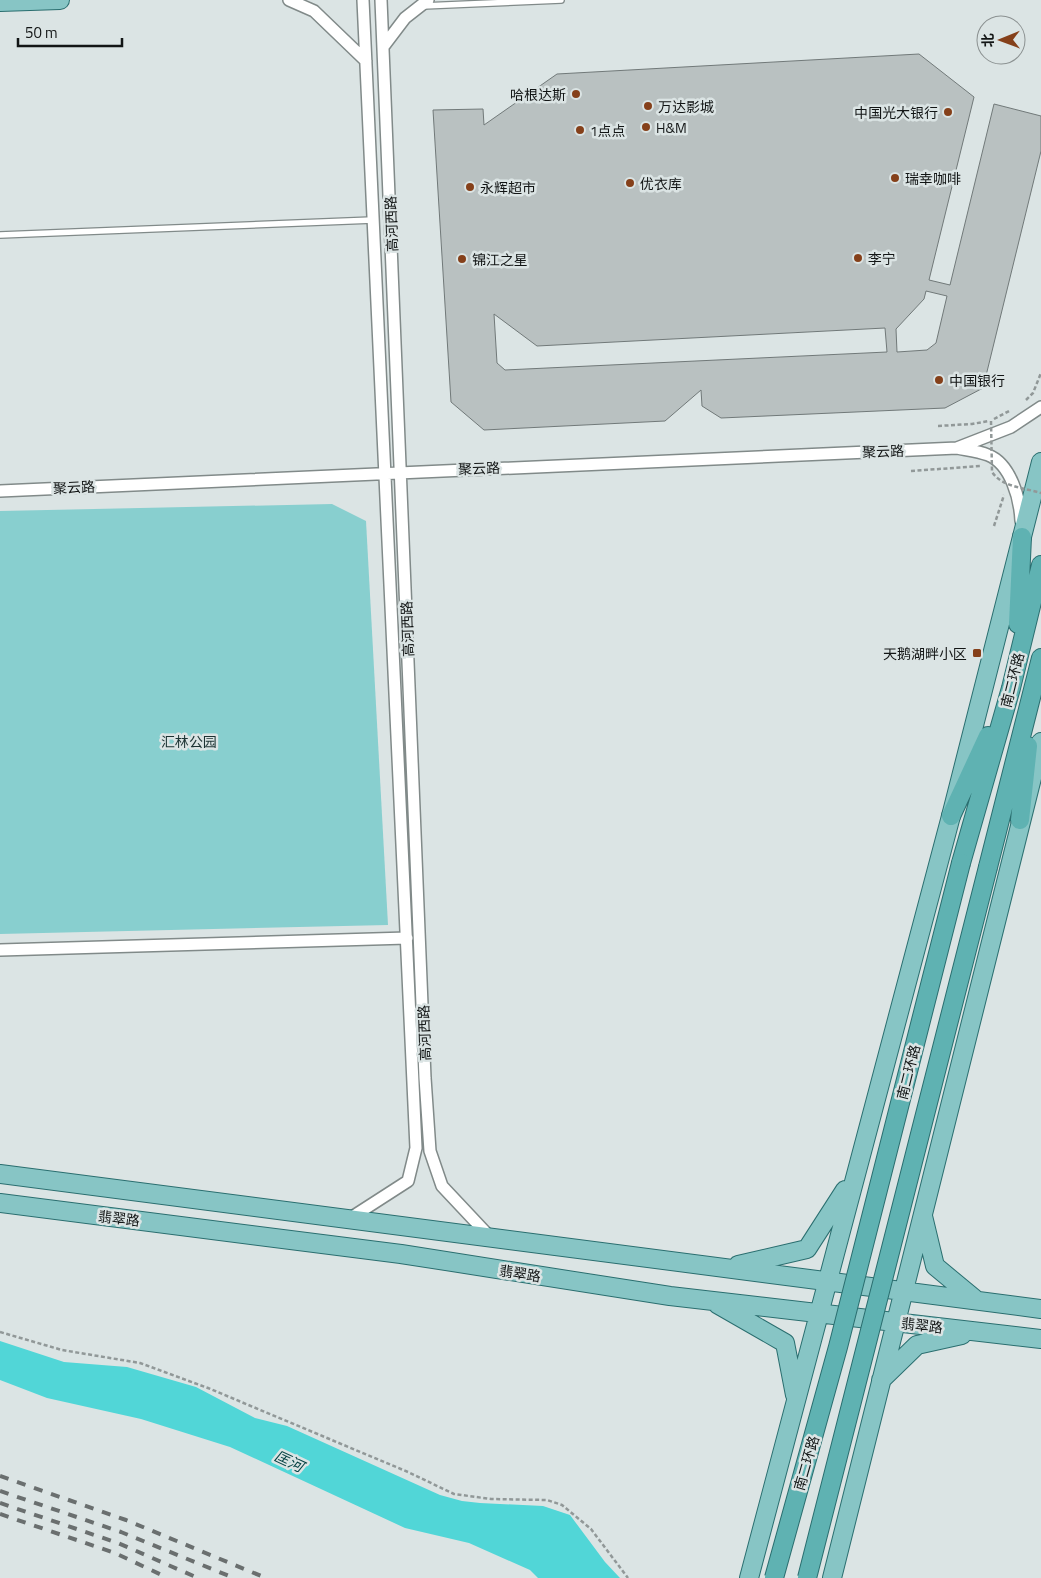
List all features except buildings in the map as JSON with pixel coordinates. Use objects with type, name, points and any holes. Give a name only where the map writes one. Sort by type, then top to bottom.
[{"type":"highway","points":[[1016,662],[1022,537]]},
{"type":"highway","name":"南二环路","points":[[774,1578],[838,1347],[961,863],[1010,688],[1041,565]]},
{"type":"highway","name":"南二环路","points":[[807,1578],[1041,660]]},
{"type":"highway","points":[[1020,820],[1035,682]]},
{"type":"highway","points":[[951,816],[1010,688]]},
{"type":"main road","points":[[0,2],[60,0]]},
{"type":"main road","points":[[748,1578],[951,816],[1041,462]]},
{"type":"main road","points":[[832,1578],[1041,742]]},
{"type":"main road","name":"翡翠路","points":[[3,1173],[1041,1309]]},
{"type":"main road","points":[[728,1267],[807,1249],[854,1176]]},
{"type":"main road","name":"翡翠路","points":[[0,1202],[401,1254],[710,1300],[1041,1339]]},
{"type":"main road","points":[[922,1212],[935,1266],[976,1300]]},
{"type":"main road","points":[[710,1300],[785,1343],[796,1400]]},
{"type":"main road","points":[[881,1380],[917,1345],[976,1332]]},
{"type":"street","points":[[289,0],[314,11],[366,61]]},
{"type":"street","name":"高河西路","points":[[349,1219],[408,1181],[416,1148],[364,0]]},
{"type":"street","name":"高河西路","points":[[381,0],[425,1078],[430,1152],[442,1186],[489,1236]]},
{"type":"street","points":[[383,47],[405,18],[423,3]]},
{"type":"street","points":[[957,448],[1011,427],[1041,407]]},
{"type":"street","points":[[957,448],[989,455],[1005,468],[1020,503],[1022,537]]},
{"type":"street","name":"聚云路","points":[[0,491],[401,471],[957,448]]},
{"type":"street","points":[[0,950],[407,938]]},
{"type":"lane","points":[[423,3],[561,0]]},
{"type":"lane","points":[[0,235],[373,220]]},
{"type":"path","points":[[1025,402],[1032,393],[1041,373]]},
{"type":"path","points":[[938,426],[972,424],[991,420],[1017,407]]},
{"type":"path","points":[[991,420],[992,465],[996,478],[1007,484],[1041,492]]},
{"type":"path","points":[[911,471],[992,465]]},
{"type":"path","points":[[994,526],[1007,484]]},
{"type":"path","points":[[0,1332],[62,1350],[140,1363],[217,1392],[408,1472],[454,1494],[491,1499],[547,1500],[562,1506],[591,1529],[628,1578]]},
{"type":"green space","name":"汇林公园","points":[[332,504],[366,521],[388,925],[0,934],[0,511]]},
{"type":"water","name":"匡河","points":[[0,1341],[64,1362],[127,1367],[196,1387],[255,1418],[287,1426],[440,1495],[462,1501],[480,1503],[543,1506],[570,1515],[605,1562],[620,1578],[538,1578],[530,1570],[469,1543],[405,1528],[230,1447],[141,1419],[47,1398],[0,1380]]},
{"type":"railway","points":[[0,1476],[126,1520],[266,1578]]},
{"type":"railway","points":[[0,1491],[121,1532],[234,1578]]},
{"type":"railway","points":[[0,1503],[118,1543],[198,1578]]},
{"type":"railway","points":[[0,1514],[115,1553],[168,1578]]},
{"type":"place","name":"哈根达斯","points":[[576,94]]},
{"type":"place","name":"万达影城","points":[[648,106]]},
{"type":"place","name":"中国光大银行","points":[[948,112]]},
{"type":"place","name":"H&M","points":[[646,127]]},
{"type":"place","name":"1点点","points":[[580,130]]},
{"type":"place","name":"瑞幸咖啡","points":[[895,178]]},
{"type":"place","name":"优衣库","points":[[630,183]]},
{"type":"place","name":"永辉超市","points":[[470,187]]},
{"type":"place","name":"李宁","points":[[858,258]]},
{"type":"place","name":"锦江之星","points":[[462,259]]},
{"type":"place","name":"中国银行","points":[[939,380]]},
{"type":"place","name":"天鹅湖畔小区","points":[[977,653]]}]
